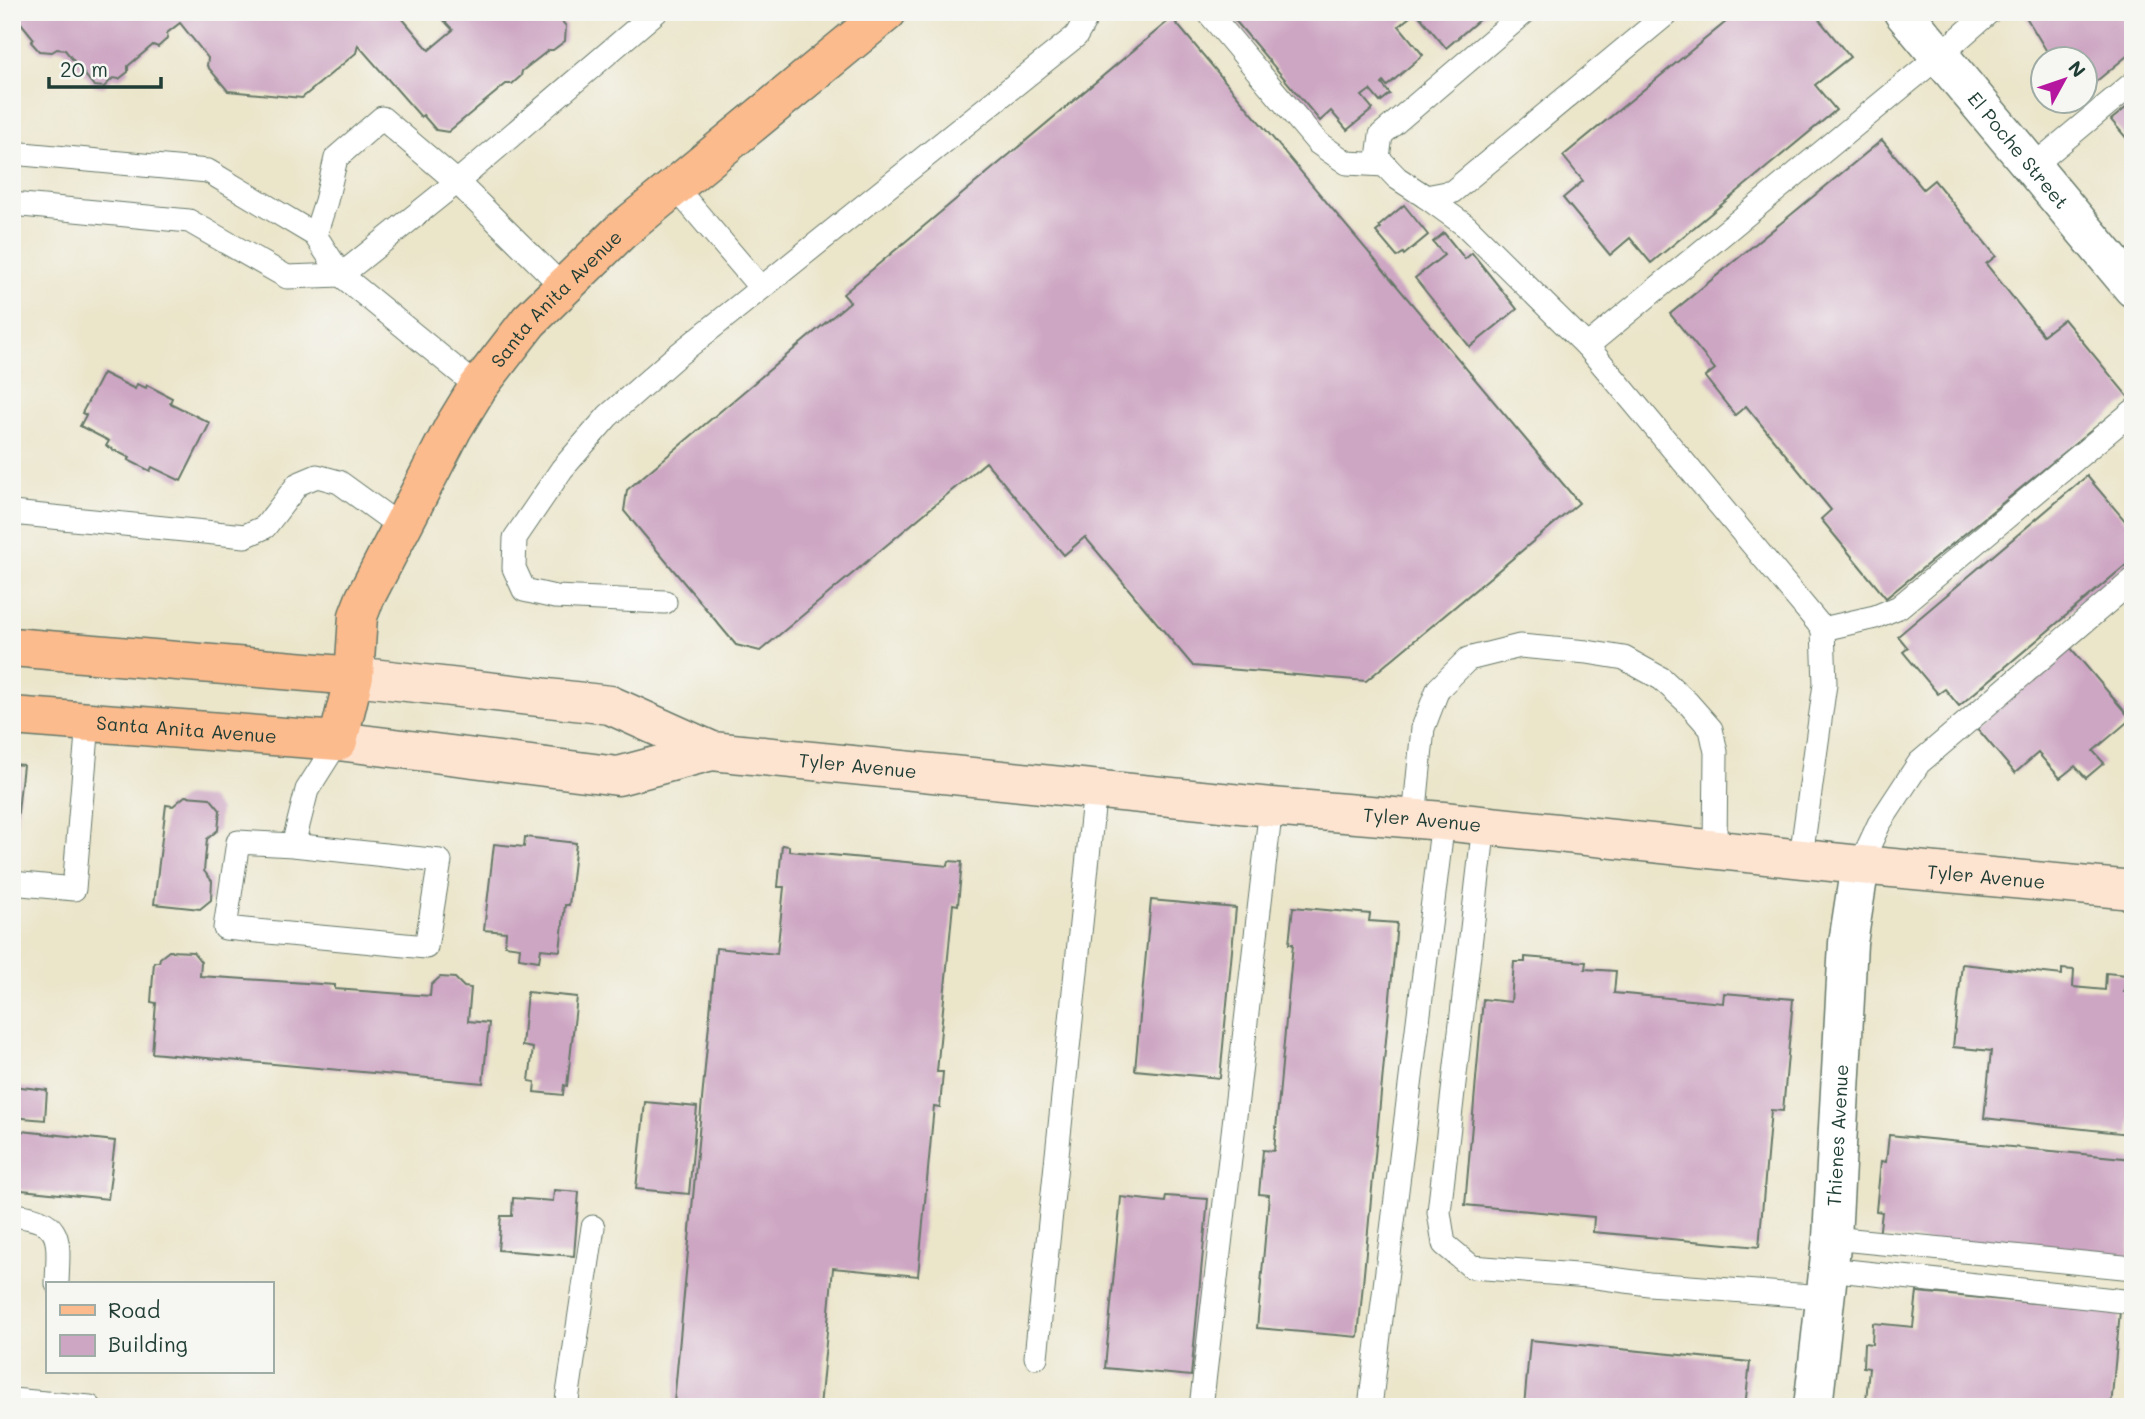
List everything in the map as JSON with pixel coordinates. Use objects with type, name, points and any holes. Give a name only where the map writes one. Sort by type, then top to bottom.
[{"type":"main road","name":"Santa Anita Avenue","points":[[12,716],[338,741],[354,677],[358,616],[365,598],[453,429],[478,387],[529,321],[620,232],[887,12]]},
{"type":"main road","points":[[12,647],[354,677]]},
{"type":"main road","name":"Tyler Avenue","points":[[354,677],[610,705],[712,751],[2133,890]]},
{"type":"main road","name":"Tyler Avenue","points":[[338,741],[618,776],[712,751]]},
{"type":"street","name":"El Poche Street","points":[[1903,12],[2133,288]]},
{"type":"street","name":"Thienes Avenue","points":[[1812,1407],[1829,1268],[1848,943],[1860,865]]},
{"type":"lane","points":[[12,204],[189,221],[287,277],[341,275],[457,182],[656,12]]},
{"type":"lane","points":[[665,602],[555,597],[524,590],[514,568],[515,538],[562,470],[608,416],[674,358],[1076,36],[1084,22],[1085,12]]},
{"type":"lane","points":[[1208,12],[1318,143],[1347,163],[1385,165]]},
{"type":"lane","points":[[1525,12],[1381,135],[1378,158],[1397,178],[1466,226],[1587,346],[1822,629],[1825,684],[1801,858]]},
{"type":"lane","points":[[1426,197],[1452,192],[1670,12]]},
{"type":"lane","points":[[1587,346],[1989,12]]},
{"type":"lane","points":[[2032,167],[2133,83]]},
{"type":"lane","points":[[315,235],[335,158],[382,118],[457,182],[564,288]]},
{"type":"lane","points":[[12,153],[208,172],[315,235],[341,275],[478,387]]},
{"type":"lane","points":[[676,187],[761,288]]},
{"type":"lane","points":[[1822,629],[1875,617],[1899,607],[2133,411]]},
{"type":"lane","points":[[12,513],[245,536],[265,527],[298,484],[317,476],[339,482],[401,527]]},
{"type":"lane","points":[[1860,865],[1879,824],[1919,763],[2133,580]]},
{"type":"lane","points":[[1370,1407],[1428,820],[1423,728],[1438,689],[1468,659],[1520,646],[1625,657],[1661,678],[1711,729],[1716,752],[1715,849]]},
{"type":"lane","points":[[12,883],[74,889],[88,722]]},
{"type":"lane","points":[[293,845],[307,790],[338,741]]},
{"type":"lane","points":[[1036,1357],[1095,789]]},
{"type":"lane","points":[[1202,1399],[1271,807]]},
{"type":"lane","points":[[1484,825],[1439,1212],[1444,1244],[1472,1267],[1589,1276],[1649,1284],[1829,1268],[2133,1268]]},
{"type":"lane","points":[[238,842],[293,845],[440,861],[426,947],[225,928],[238,842]]},
{"type":"lane","points":[[12,1215],[25,1216],[51,1228],[58,1240],[57,1282]]},
{"type":"lane","points":[[566,1407],[593,1227]]},
{"type":"lane","points":[[1829,1268],[2133,1302]]},
{"type":"lane","points":[[12,1400],[90,1407]]},
{"type":"building","points":[[12,12],[397,12],[429,50],[453,30],[436,12],[559,12],[558,17],[566,26],[565,41],[522,71],[521,76],[512,84],[506,84],[448,132],[436,130],[423,115],[421,117],[358,45],[356,53],[302,98],[228,91],[207,66],[208,58],[180,23],[167,33],[168,38],[158,47],[153,45],[128,66],[128,72],[119,79],[113,78],[104,87],[94,86],[65,50],[39,51],[31,42],[34,39]]},
{"type":"building","points":[[1228,12],[1416,12],[1399,26],[1423,55],[1387,86],[1384,82],[1382,84],[1390,94],[1380,102],[1370,90],[1362,96],[1373,109],[1347,130],[1331,111],[1320,121]]},
{"type":"building","points":[[1416,12],[1488,12],[1446,48]]},
{"type":"building","points":[[1738,12],[1813,12],[1850,57],[1815,85],[1836,110],[1651,263],[1630,238],[1610,255],[1563,198],[1583,181],[1563,156]]},
{"type":"building","points":[[2023,12],[2133,12],[2133,51],[2100,78],[2100,46],[2044,46]]},
{"type":"building","points":[[1172,18],[1579,503],[1366,681],[1193,666],[1085,537],[1064,555],[986,462],[760,651],[736,645],[624,511],[627,490],[850,302],[843,294]]},
{"type":"building","points":[[2133,102],[2133,146],[2111,120]]},
{"type":"building","points":[[1882,140],[1923,189],[1934,180],[1996,256],[1986,264],[2043,335],[2064,319],[2130,399],[1886,598],[1821,519],[1831,510],[1746,406],[1735,415],[1705,377],[1715,369],[1670,314]]},
{"type":"building","points":[[1404,205],[1428,235],[1404,255],[1403,253],[1397,257],[1376,232],[1381,228],[1379,226]]},
{"type":"building","points":[[1444,233],[1465,259],[1472,253],[1517,309],[1470,347],[1415,278],[1444,255],[1433,242]]},
{"type":"building","points":[[103,373],[135,389],[137,384],[146,388],[147,385],[172,398],[170,403],[210,423],[181,481],[152,467],[150,471],[128,460],[130,458],[106,446],[109,441],[80,426],[86,415],[82,413]]},
{"type":"building","points":[[2087,476],[2133,530],[2133,559],[1959,706],[1945,689],[1938,694],[1903,652],[1908,648],[1898,636]]},
{"type":"building","points":[[2070,647],[2131,719],[2093,751],[2104,763],[2086,778],[2075,766],[2060,778],[2038,753],[2015,773],[1976,727]]},
{"type":"building","points":[[12,764],[23,765],[14,849],[12,849]]},
{"type":"building","points":[[185,796],[210,798],[220,810],[218,830],[207,839],[204,871],[212,881],[211,900],[200,909],[154,904],[166,805],[173,806]]},
{"type":"building","points":[[525,837],[576,843],[569,905],[565,905],[560,951],[541,949],[539,961],[519,958],[520,947],[505,945],[506,932],[484,930],[494,844],[524,847]]},
{"type":"building","points":[[782,845],[789,846],[789,851],[948,866],[949,861],[962,862],[958,905],[953,904],[937,1072],[943,1072],[940,1107],[934,1106],[918,1276],[833,1268],[820,1407],[715,1407],[674,1403],[716,948],[777,954],[784,887],[778,887]]},
{"type":"building","points":[[1151,900],[1236,908],[1220,1078],[1135,1070]]},
{"type":"building","points":[[1293,907],[1370,914],[1369,921],[1397,923],[1358,1337],[1257,1328],[1269,1195],[1259,1194],[1263,1150],[1274,1151],[1293,944],[1289,944]]},
{"type":"building","points":[[169,951],[193,952],[201,962],[200,976],[335,985],[335,989],[430,996],[431,985],[440,977],[455,978],[464,987],[471,988],[468,1021],[489,1023],[483,1083],[152,1053],[156,1003],[151,1002],[154,962],[159,962]]},
{"type":"building","points":[[1525,957],[1586,962],[1585,969],[1616,971],[1614,993],[1723,1003],[1724,993],[1793,999],[1783,1111],[1771,1110],[1759,1247],[1593,1232],[1594,1217],[1465,1205],[1483,999],[1511,1002],[1514,962],[1525,962]]},
{"type":"building","points":[[1962,964],[2062,975],[2062,969],[2074,970],[2073,987],[2105,990],[2106,973],[2126,975],[2124,992],[2133,992],[2133,1100],[2129,1134],[1984,1118],[1991,1051],[1953,1047]]},
{"type":"building","points":[[527,992],[577,997],[567,1086],[564,1085],[563,1095],[534,1092],[535,1082],[529,1081],[533,1048],[522,1046]]},
{"type":"building","points":[[12,1086],[47,1090],[45,1120],[12,1117]]},
{"type":"building","points":[[645,1102],[697,1107],[689,1194],[636,1189]]},
{"type":"building","points":[[12,1130],[115,1141],[108,1199],[12,1189]]},
{"type":"building","points":[[1889,1135],[2133,1159],[2133,1206],[2128,1261],[1879,1237],[1882,1212],[1876,1211],[1881,1161],[1886,1162]]},
{"type":"building","points":[[554,1190],[579,1192],[574,1256],[498,1250],[501,1216],[512,1216],[513,1198],[553,1201]]},
{"type":"building","points":[[1166,1196],[1208,1199],[1191,1376],[1105,1368],[1121,1197],[1165,1202]]},
{"type":"building","points":[[1917,1292],[2120,1311],[2111,1407],[1860,1407],[1861,1400],[1866,1401],[1869,1368],[1863,1367],[1864,1343],[1872,1344],[1873,1323],[1913,1327]]},
{"type":"building","points":[[1530,1340],[1750,1362],[1745,1407],[1524,1407]]}]
